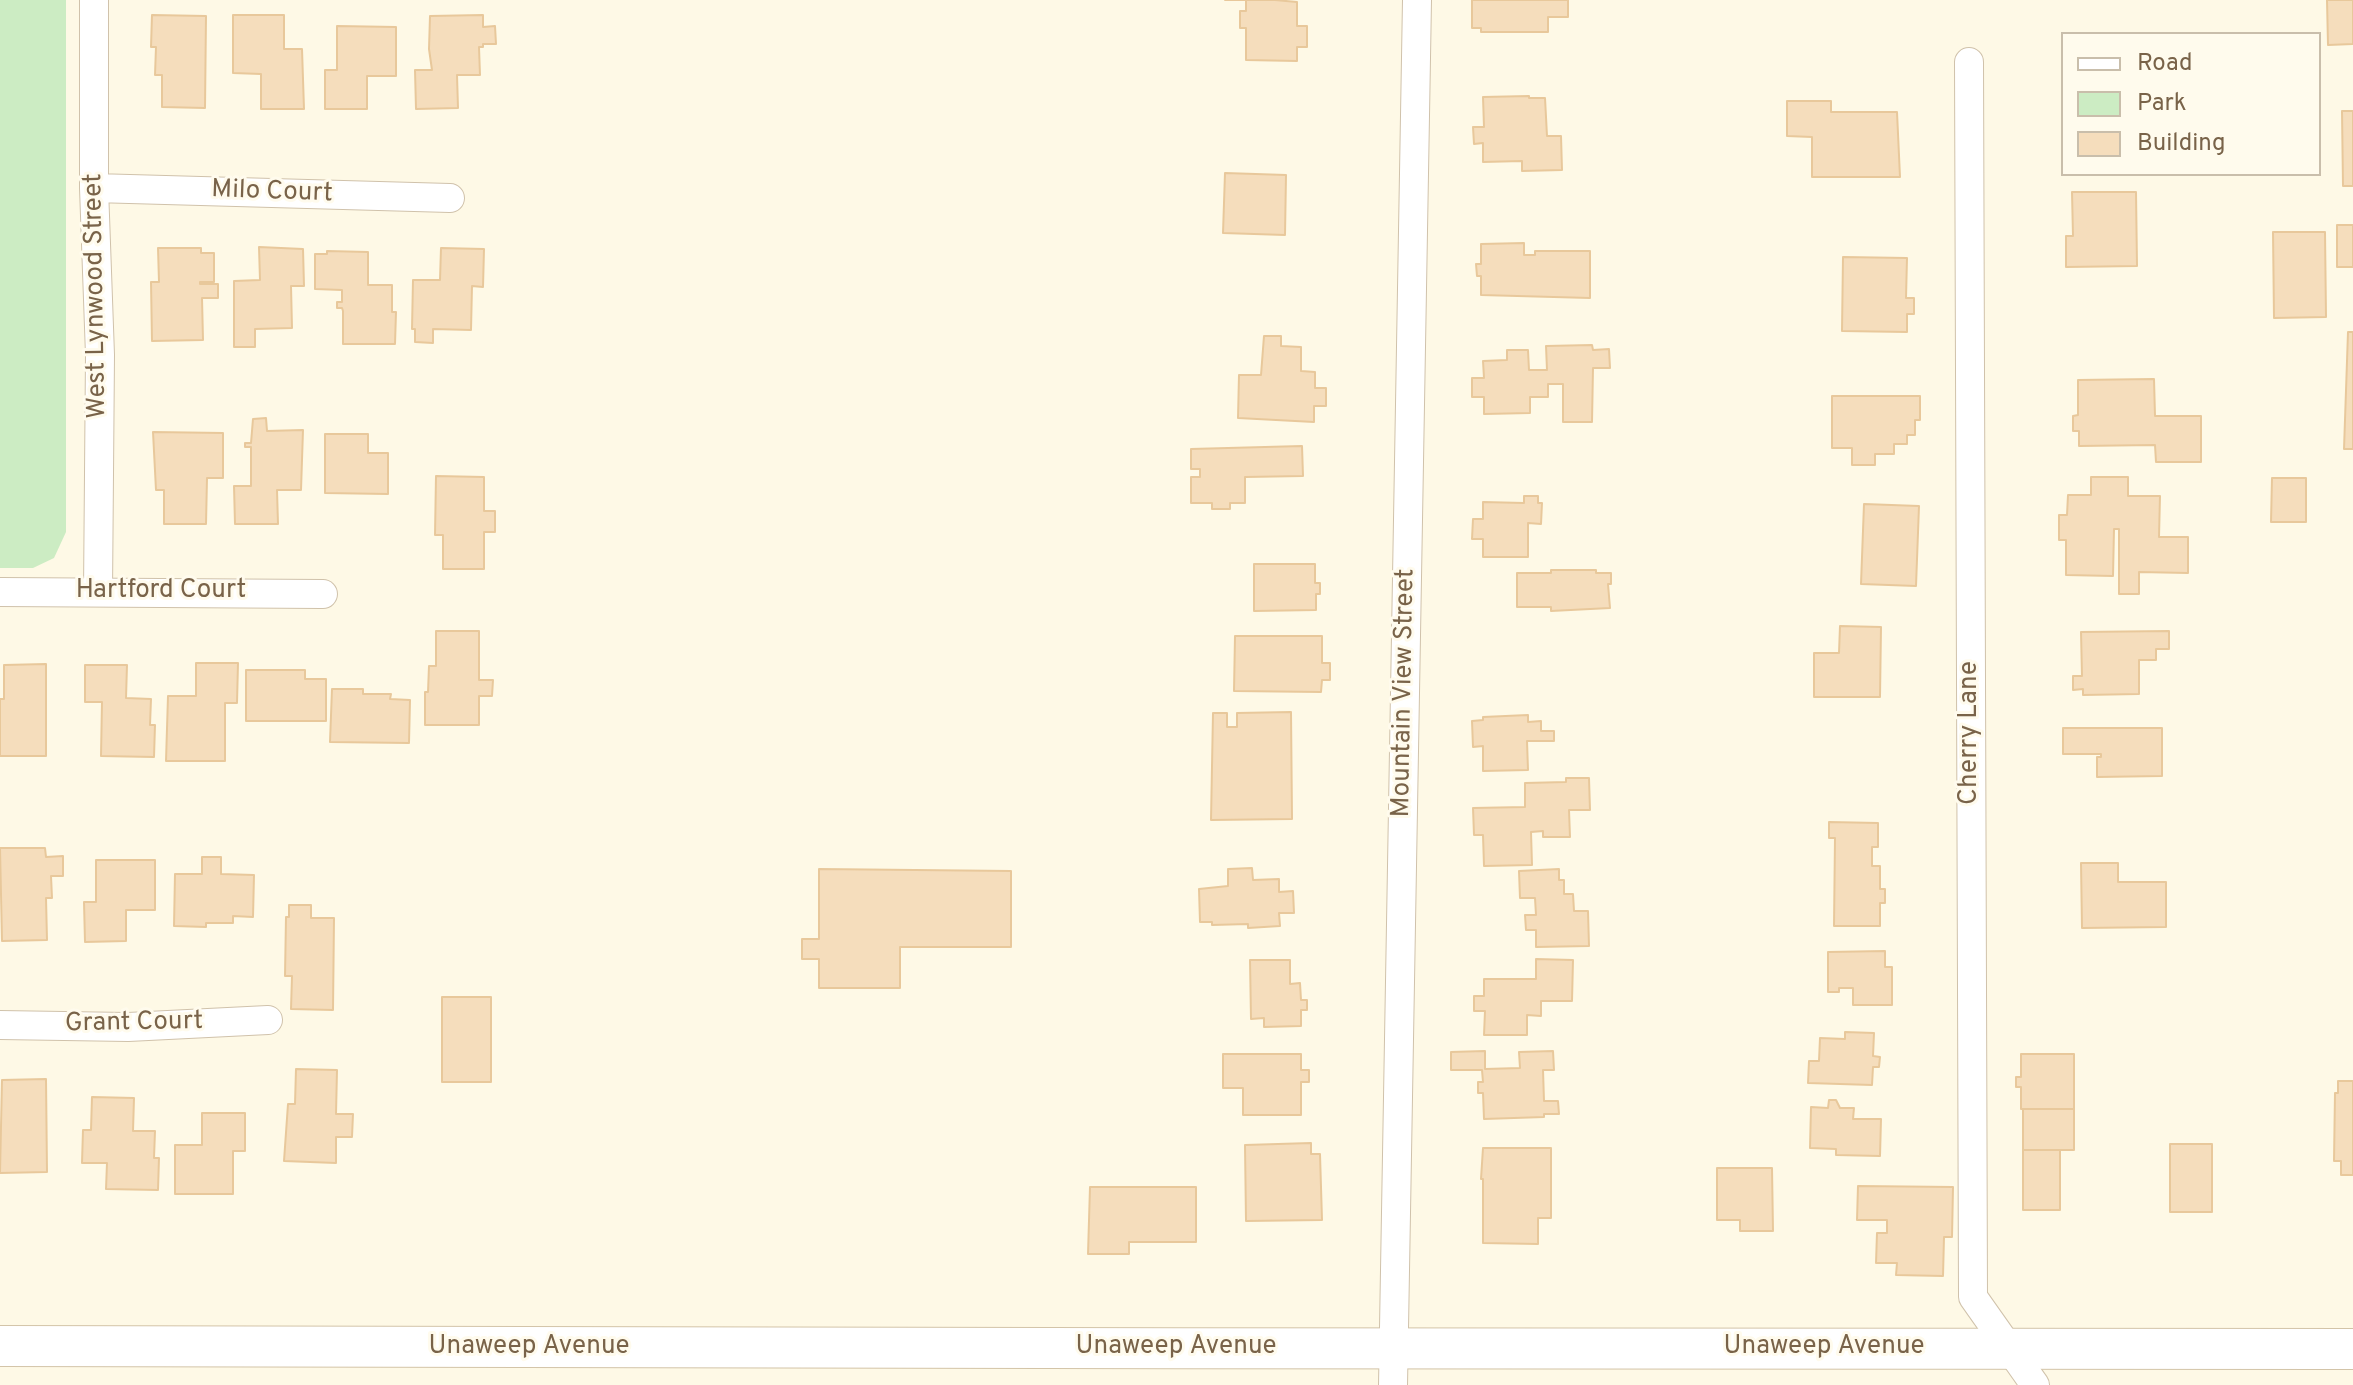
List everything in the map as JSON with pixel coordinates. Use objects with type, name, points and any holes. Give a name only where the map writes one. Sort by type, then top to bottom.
[{"type":"main road","name":"Unaweep Avenue","points":[[0,1346],[942,1349],[1393,1366],[2009,1348],[2353,1349]]},
{"type":"street","name":"West Lynwood Street","points":[[94,0],[94,188],[100,355],[98,592]]},
{"type":"street","name":"Mountain View Street","points":[[1393,1366],[1417,0]]},
{"type":"street","name":"Cherry Lane","points":[[1969,62],[1973,1297],[2035,1385]]},
{"type":"street","name":"Milo Court","points":[[94,188],[450,198]]},
{"type":"street","name":"Hartford Court","points":[[0,592],[323,594]]},
{"type":"street","name":"Grant Court","points":[[0,1025],[128,1027],[268,1020]]},
{"type":"green space","points":[[0,0],[66,0],[66,532],[54,558],[33,568],[0,568]]},
{"type":"building","points":[[1246,0],[1297,2],[1297,26],[1307,26],[1307,47],[1297,47],[1297,61],[1246,60],[1246,28],[1240,28],[1240,11],[1246,11]]},
{"type":"building","points":[[1472,0],[1568,0],[1568,17],[1548,17],[1548,32],[1481,32],[1481,28],[1472,28]]},
{"type":"building","points":[[2327,0],[2353,0],[2353,44],[2328,45]]},
{"type":"building","points":[[152,15],[206,16],[205,108],[162,107],[162,75],[155,75],[156,47],[151,47]]},
{"type":"building","points":[[233,15],[284,15],[284,49],[302,49],[304,109],[261,109],[261,74],[233,73]]},
{"type":"building","points":[[483,15],[483,27],[495,26],[496,44],[479,47],[480,75],[457,75],[458,108],[416,109],[415,70],[432,70],[430,16]]},
{"type":"building","points":[[337,26],[396,27],[396,76],[367,76],[367,109],[325,109],[325,70],[337,70]]},
{"type":"building","points":[[1483,97],[1545,98],[1547,136],[1561,136],[1562,170],[1522,171],[1522,161],[1483,162],[1483,143],[1474,144],[1473,127],[1484,127]]},
{"type":"building","points":[[1787,101],[1831,101],[1831,112],[1897,112],[1900,177],[1812,177],[1812,137],[1787,136]]},
{"type":"building","points":[[2342,111],[2353,111],[2353,186],[2343,186]]},
{"type":"building","points":[[1225,173],[1286,175],[1285,235],[1223,233]]},
{"type":"building","points":[[2072,192],[2136,192],[2137,266],[2066,267],[2066,236],[2073,236]]},
{"type":"building","points":[[2337,225],[2353,225],[2353,267],[2337,267]]},
{"type":"building","points":[[2273,232],[2325,232],[2326,317],[2274,318]]},
{"type":"building","points":[[1524,243],[1524,255],[1535,255],[1535,251],[1590,251],[1590,298],[1481,295],[1481,276],[1477,276],[1476,264],[1481,264],[1481,244]]},
{"type":"building","points":[[259,247],[303,249],[304,286],[291,286],[292,328],[255,329],[255,347],[234,347],[234,281],[260,280]]},
{"type":"building","points":[[158,248],[201,248],[201,253],[214,253],[214,282],[200,282],[218,284],[218,298],[202,298],[203,340],[152,341],[151,282],[159,282]]},
{"type":"building","points":[[441,248],[484,249],[483,287],[472,286],[471,330],[433,329],[433,343],[415,342],[415,329],[412,329],[413,280],[440,280]]},
{"type":"building","points":[[327,251],[368,252],[368,285],[392,285],[392,312],[396,312],[395,344],[343,344],[343,311],[337,308],[337,302],[342,302],[342,290],[315,289],[315,254],[327,254]]},
{"type":"building","points":[[1843,257],[1907,258],[1906,298],[1914,298],[1914,314],[1907,314],[1907,332],[1842,331]]},
{"type":"building","points":[[2348,332],[2353,332],[2353,449],[2344,449]]},
{"type":"building","points":[[1264,336],[1281,336],[1281,346],[1301,347],[1301,371],[1315,372],[1315,388],[1326,388],[1326,406],[1314,406],[1314,422],[1238,418],[1239,375],[1261,375]]},
{"type":"building","points":[[1592,345],[1593,350],[1609,349],[1610,368],[1593,368],[1592,422],[1563,422],[1563,384],[1548,384],[1548,397],[1530,397],[1530,413],[1484,414],[1484,397],[1472,397],[1472,378],[1484,378],[1483,361],[1507,360],[1507,350],[1528,350],[1529,370],[1547,370],[1546,346]]},
{"type":"building","points":[[2154,379],[2155,416],[2201,416],[2201,462],[2156,462],[2155,445],[2079,446],[2079,431],[2073,431],[2073,416],[2078,415],[2078,380]]},
{"type":"building","points":[[1832,396],[1920,396],[1920,420],[1915,420],[1915,435],[1907,435],[1907,444],[1894,444],[1894,454],[1875,454],[1875,465],[1852,465],[1852,448],[1832,448]]},
{"type":"building","points":[[266,418],[267,431],[303,430],[301,490],[277,490],[278,524],[235,524],[234,486],[251,486],[251,447],[245,447],[245,443],[251,443],[253,419]]},
{"type":"building","points":[[153,432],[223,433],[223,478],[207,478],[206,524],[164,524],[164,490],[156,490]]},
{"type":"building","points":[[325,434],[368,434],[368,453],[388,453],[388,494],[325,493]]},
{"type":"building","points":[[1302,446],[1303,476],[1245,477],[1245,503],[1230,503],[1230,509],[1212,509],[1212,503],[1191,503],[1191,477],[1200,477],[1200,469],[1191,469],[1191,449]]},
{"type":"building","points":[[436,476],[484,477],[484,511],[495,511],[495,532],[484,532],[484,569],[443,569],[443,535],[435,535]]},
{"type":"building","points":[[2091,477],[2128,477],[2128,496],[2160,496],[2159,537],[2188,537],[2188,573],[2139,572],[2139,594],[2119,594],[2119,529],[2114,529],[2113,576],[2066,575],[2066,540],[2059,540],[2059,515],[2067,515],[2068,495],[2091,495]]},
{"type":"building","points":[[2272,478],[2306,478],[2306,522],[2271,522]]},
{"type":"building","points":[[1524,496],[1538,496],[1538,503],[1542,503],[1541,524],[1528,523],[1528,557],[1483,557],[1483,539],[1472,539],[1473,519],[1483,519],[1483,502],[1524,503]]},
{"type":"building","points":[[1864,504],[1919,506],[1916,586],[1861,584]]},
{"type":"building","points":[[1254,564],[1315,564],[1315,583],[1320,583],[1316,610],[1254,611]]},
{"type":"building","points":[[1551,570],[1611,573],[1611,584],[1608,584],[1610,608],[1551,611],[1551,607],[1517,607],[1517,573],[1551,573]]},
{"type":"building","points":[[1840,626],[1881,627],[1880,697],[1814,697],[1814,653],[1839,653]]},
{"type":"building","points":[[436,631],[479,631],[479,680],[493,680],[492,696],[479,696],[479,725],[425,725],[429,666],[436,666]]},
{"type":"building","points":[[2169,631],[2169,649],[2156,649],[2156,660],[2139,660],[2139,694],[2083,695],[2083,689],[2073,690],[2073,676],[2082,676],[2081,632]]},
{"type":"building","points":[[1235,636],[1322,636],[1322,663],[1330,663],[1330,680],[1322,680],[1321,692],[1234,691]]},
{"type":"building","points":[[196,663],[238,663],[237,703],[225,703],[225,761],[166,761],[168,696],[196,696]]},
{"type":"building","points":[[46,664],[46,756],[0,756],[0,699],[4,699],[4,665]]},
{"type":"building","points":[[85,665],[127,665],[126,698],[151,699],[150,725],[155,725],[154,757],[101,756],[102,702],[85,702]]},
{"type":"building","points":[[246,670],[305,670],[305,679],[326,679],[326,721],[246,721]]},
{"type":"building","points":[[332,689],[363,689],[363,694],[391,694],[390,699],[410,700],[409,743],[330,742]]},
{"type":"building","points":[[1291,712],[1292,819],[1211,820],[1213,713],[1227,713],[1227,727],[1237,727],[1237,713]]},
{"type":"building","points":[[1528,715],[1528,722],[1541,721],[1541,731],[1554,731],[1554,741],[1527,741],[1528,770],[1483,771],[1483,746],[1473,747],[1472,721],[1483,720],[1483,717]]},
{"type":"building","points":[[2063,728],[2162,728],[2162,776],[2097,777],[2097,757],[2101,754],[2063,754]]},
{"type":"building","points":[[1566,778],[1589,778],[1590,810],[1569,810],[1570,837],[1543,837],[1543,831],[1531,832],[1532,865],[1484,866],[1483,835],[1474,835],[1473,808],[1525,807],[1525,783],[1566,782]]},
{"type":"building","points":[[1829,822],[1878,823],[1878,847],[1872,847],[1872,866],[1880,866],[1880,889],[1885,889],[1885,903],[1880,903],[1880,926],[1834,926],[1835,838],[1829,838]]},
{"type":"building","points":[[0,848],[45,848],[46,857],[63,856],[63,876],[51,876],[52,898],[46,898],[47,940],[2,941]]},
{"type":"building","points":[[202,857],[221,857],[221,874],[254,875],[253,917],[233,916],[233,923],[206,923],[206,927],[174,926],[175,874],[202,874]]},
{"type":"building","points":[[96,860],[155,860],[155,910],[126,910],[126,941],[85,942],[84,902],[96,902]]},
{"type":"building","points":[[2081,863],[2118,863],[2118,882],[2166,882],[2166,927],[2082,928]]},
{"type":"building","points":[[1252,868],[1253,880],[1279,879],[1279,892],[1293,891],[1294,913],[1279,913],[1280,926],[1248,928],[1248,924],[1212,925],[1212,922],[1200,922],[1199,889],[1228,886],[1228,869]]},
{"type":"building","points":[[819,869],[1011,871],[1011,947],[900,947],[900,988],[819,988],[819,959],[802,959],[802,939],[819,939]]},
{"type":"building","points":[[1559,869],[1559,880],[1564,880],[1564,894],[1573,894],[1574,911],[1588,911],[1589,946],[1536,947],[1536,930],[1526,930],[1525,915],[1536,915],[1535,898],[1520,898],[1519,871]]},
{"type":"building","points":[[289,905],[311,905],[311,918],[334,918],[333,1010],[291,1009],[292,976],[285,976]]},
{"type":"building","points":[[1885,951],[1885,967],[1892,967],[1892,1005],[1853,1005],[1853,988],[1828,992],[1828,952]]},
{"type":"building","points":[[1536,959],[1573,960],[1572,1001],[1541,1001],[1541,1016],[1527,1015],[1527,1035],[1484,1035],[1485,1011],[1474,1011],[1474,996],[1484,996],[1484,979],[1536,979]]},
{"type":"building","points":[[1250,960],[1290,960],[1290,984],[1300,983],[1301,1000],[1307,1000],[1307,1010],[1301,1010],[1301,1026],[1264,1027],[1264,1018],[1251,1019]]},
{"type":"building","points":[[442,997],[491,997],[491,1082],[442,1082]]},
{"type":"building","points":[[1845,1032],[1874,1033],[1873,1056],[1880,1057],[1879,1067],[1873,1067],[1872,1085],[1808,1083],[1809,1061],[1819,1061],[1820,1038],[1845,1039]]},
{"type":"building","points":[[1485,1051],[1485,1069],[1520,1068],[1519,1052],[1553,1051],[1554,1070],[1543,1070],[1544,1101],[1558,1101],[1559,1114],[1484,1119],[1483,1093],[1478,1093],[1478,1082],[1483,1082],[1482,1070],[1451,1070],[1451,1052]]},
{"type":"building","points":[[1223,1054],[1301,1054],[1301,1070],[1309,1070],[1309,1082],[1301,1082],[1301,1115],[1243,1115],[1243,1088],[1223,1088]]},
{"type":"building","points":[[2021,1054],[2074,1054],[2074,1109],[2021,1109],[2021,1087],[2016,1087],[2016,1077],[2021,1077]]},
{"type":"building","points":[[296,1069],[337,1070],[336,1114],[353,1114],[352,1137],[336,1137],[336,1163],[284,1161],[288,1104],[295,1104]]},
{"type":"building","points":[[46,1079],[47,1172],[0,1173],[2,1080]]},
{"type":"building","points":[[2338,1081],[2353,1081],[2353,1175],[2341,1175],[2341,1161],[2334,1161]]},
{"type":"building","points":[[92,1097],[134,1098],[133,1131],[155,1131],[154,1158],[159,1158],[158,1190],[106,1189],[107,1163],[82,1163],[83,1130],[91,1130]]},
{"type":"building","points":[[1829,1100],[1836,1100],[1840,1108],[1854,1108],[1853,1119],[1881,1119],[1880,1156],[1836,1155],[1836,1149],[1810,1148],[1811,1107],[1828,1108]]},
{"type":"building","points":[[2023,1109],[2074,1109],[2074,1150],[2023,1150]]},
{"type":"building","points":[[202,1113],[245,1113],[245,1151],[233,1151],[233,1194],[175,1194],[175,1145],[202,1145]]},
{"type":"building","points":[[1311,1143],[1311,1154],[1320,1154],[1322,1220],[1246,1221],[1245,1145]]},
{"type":"building","points":[[2170,1144],[2212,1144],[2212,1212],[2170,1212]]},
{"type":"building","points":[[1483,1148],[1551,1148],[1551,1218],[1538,1218],[1538,1244],[1483,1243]]},
{"type":"building","points":[[2023,1150],[2060,1150],[2060,1210],[2023,1210]]},
{"type":"building","points":[[1717,1168],[1772,1168],[1773,1231],[1740,1231],[1740,1220],[1717,1220]]},
{"type":"building","points":[[1858,1186],[1953,1187],[1952,1237],[1944,1237],[1943,1276],[1896,1275],[1897,1263],[1876,1263],[1877,1233],[1887,1233],[1887,1220],[1857,1220]]},
{"type":"building","points":[[1090,1187],[1196,1187],[1196,1242],[1129,1242],[1129,1254],[1088,1254]]}]
